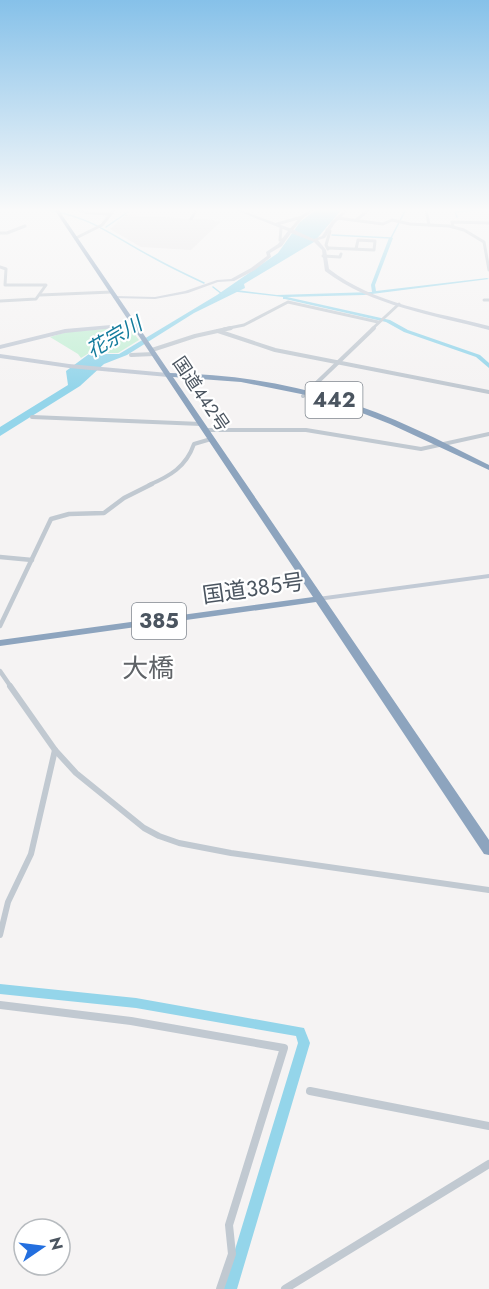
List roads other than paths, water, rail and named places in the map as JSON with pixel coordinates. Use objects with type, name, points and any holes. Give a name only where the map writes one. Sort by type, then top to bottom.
[{"type":"highway","name":"国道442号","points":[[96,269],[318,599]]},
{"type":"highway","name":"442","points":[[168,375],[305,394],[370,416],[489,470]]},
{"type":"highway","name":"国道385号","points":[[0,643],[318,599],[489,850]]},
{"type":"main road","points":[[113,295],[155,298],[186,292],[217,281],[235,280],[253,269]]},
{"type":"main road","points":[[327,269],[333,276],[374,295],[489,328]]},
{"type":"main road","points":[[0,347],[65,331],[134,325]]},
{"type":"main road","points":[[0,356],[69,366],[168,375]]},
{"type":"main road","points":[[318,599],[489,576]]},
{"type":"street","points":[[0,301],[36,299],[46,285],[5,285],[6,269]]},
{"type":"street","points":[[39,295],[80,292],[113,295]]},
{"type":"street","points":[[131,355],[149,347],[244,325],[288,302],[381,321]]},
{"type":"street","points":[[305,394],[390,310],[399,304]]},
{"type":"street","points":[[218,331],[275,350],[489,392]]},
{"type":"street","points":[[32,417],[203,427],[306,430],[421,448],[489,434]]},
{"type":"street","points":[[0,626],[51,519],[55,516],[105,513],[133,492],[177,472],[192,454],[194,444],[211,439]]},
{"type":"street","points":[[0,557],[32,560]]},
{"type":"street","points":[[0,671],[55,750],[76,773],[144,828],[179,843],[244,855],[489,890]]},
{"type":"street","points":[[0,935],[8,902],[31,854],[55,750]]},
{"type":"street","points":[[0,1005],[131,1021],[284,1048],[229,1225],[232,1254],[220,1289]]},
{"type":"street","points":[[310,1090],[489,1126]]},
{"type":"street","points":[[285,1289],[489,1164]]},
{"type":"water","points":[[255,269],[269,269],[244,284],[245,288],[194,313],[127,355],[104,364],[80,386],[0,436],[0,427],[68,385],[66,371],[89,354],[119,354],[217,295]]},
{"type":"waterway","points":[[175,269],[204,283]]},
{"type":"waterway","points":[[374,293],[373,285],[379,269]]},
{"type":"waterway","points":[[374,293],[487,279]]},
{"type":"waterway","points":[[213,287],[222,294]]},
{"type":"waterway","points":[[229,290],[277,296],[374,293]]},
{"type":"waterway","points":[[285,298],[388,321],[406,331],[478,356],[489,366]]},
{"type":"waterway","points":[[0,989],[136,1003],[300,1032],[304,1043],[230,1289]]},
{"type":"district","name":"大橋","points":[[148,668]]},
{"type":"water label","name":"花宗川","points":[[114,337]]}]
